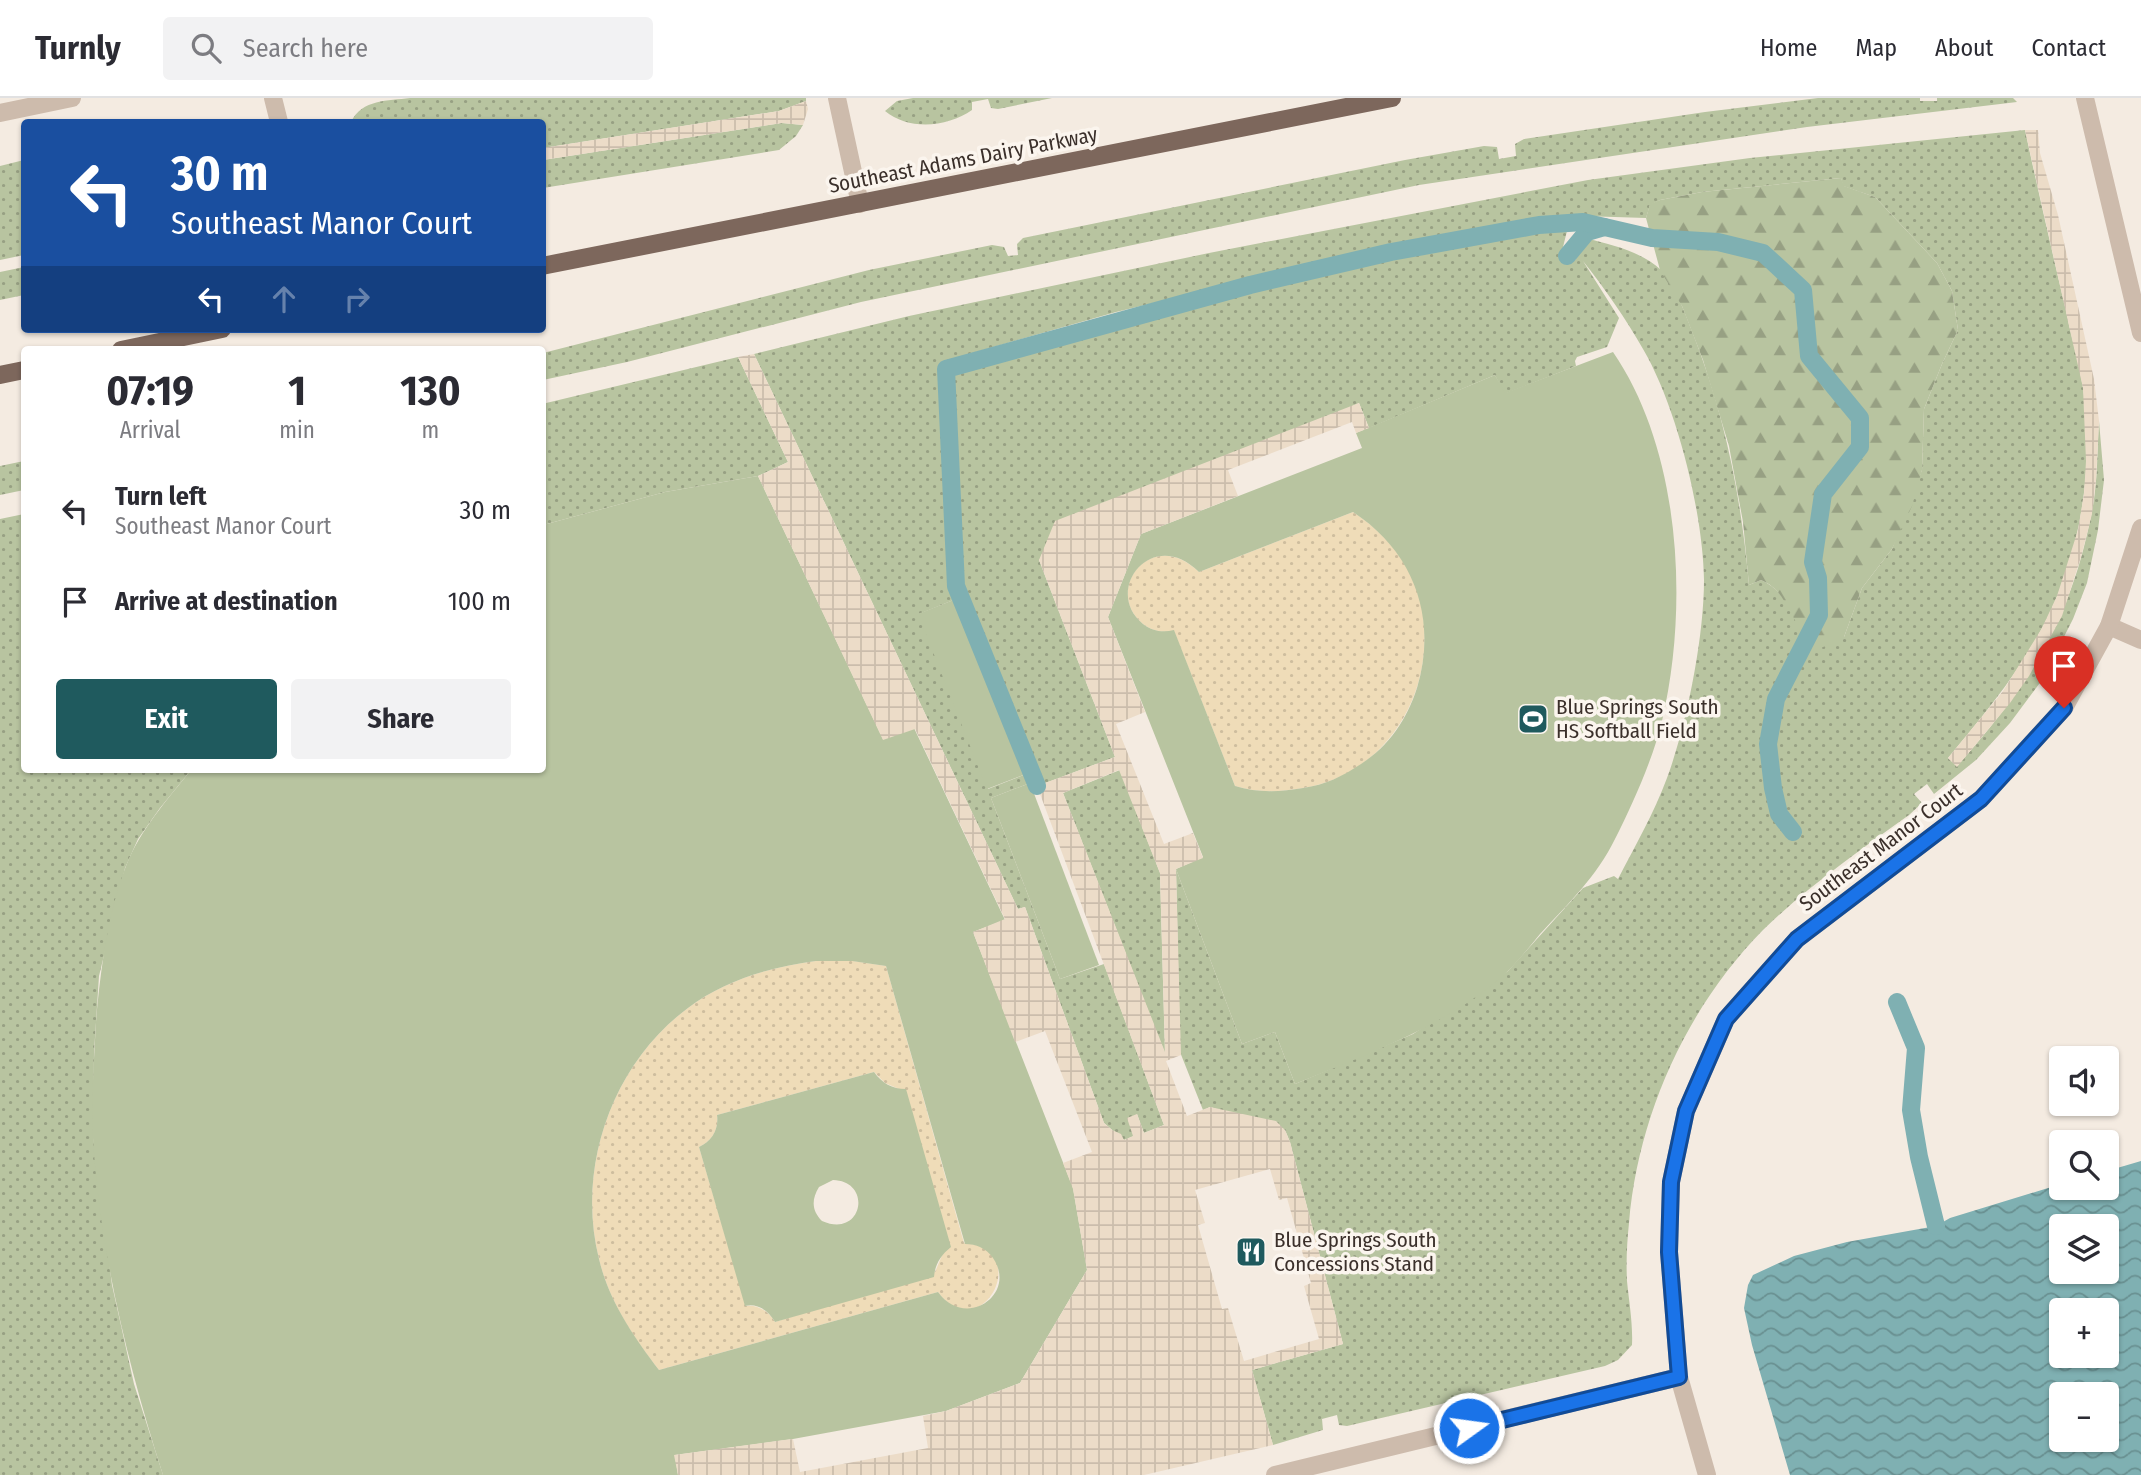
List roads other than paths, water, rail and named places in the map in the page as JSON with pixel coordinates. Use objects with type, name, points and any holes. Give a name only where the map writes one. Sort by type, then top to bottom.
[{"type":"main road","name":"Southeast Adams Dairy Parkway","points":[[546,265],[1392,98]]},
{"type":"main road","points":[[140,346],[203,333]]},
{"type":"main road","points":[[0,375],[21,371]]},
{"type":"street","points":[[0,113],[72,98]]},
{"type":"street","points":[[273,98],[278,119]]},
{"type":"street","points":[[837,98],[860,204]]},
{"type":"street","points":[[2085,98],[2141,333]]},
{"type":"street","name":"Southeast Manor Court","points":[[1707,1475],[1679,1377],[1669,1252],[1671,1182],[1686,1111],[1726,1019],[1797,939],[1981,799],[2064,708],[2109,626],[2141,527]]},
{"type":"street","points":[[2109,626],[2141,640]]},
{"type":"street","points":[[1275,1475],[1679,1377]]},
{"type":"water","points":[[2141,1161],[2141,1475],[1790,1475],[1752,1345],[1744,1308],[1748,1285],[1753,1275],[1794,1256],[1847,1242],[1936,1226],[1950,1218],[2049,1188],[2049,1200],[2119,1200],[2119,1167]]},
{"type":"waterway","points":[[1037,786],[956,586],[946,369],[1250,285],[1391,252],[1539,225],[1583,222],[1652,238],[1718,242],[1763,253],[1803,290],[1809,356],[1860,418],[1860,447],[1823,494],[1813,562],[1818,578],[1819,615],[1776,699],[1768,744],[1779,814],[1793,832]]},
{"type":"waterway","points":[[1567,256],[1587,232],[1604,227]]},
{"type":"waterway","points":[[1897,1002],[1916,1048],[1911,1110],[1936,1226]]},
{"type":"place","name":"Blue Springs South HS Softball Field","points":[[1533,719]]},
{"type":"place","name":"Blue Springs South Concessions Stand","points":[[1251,1252]]}]
